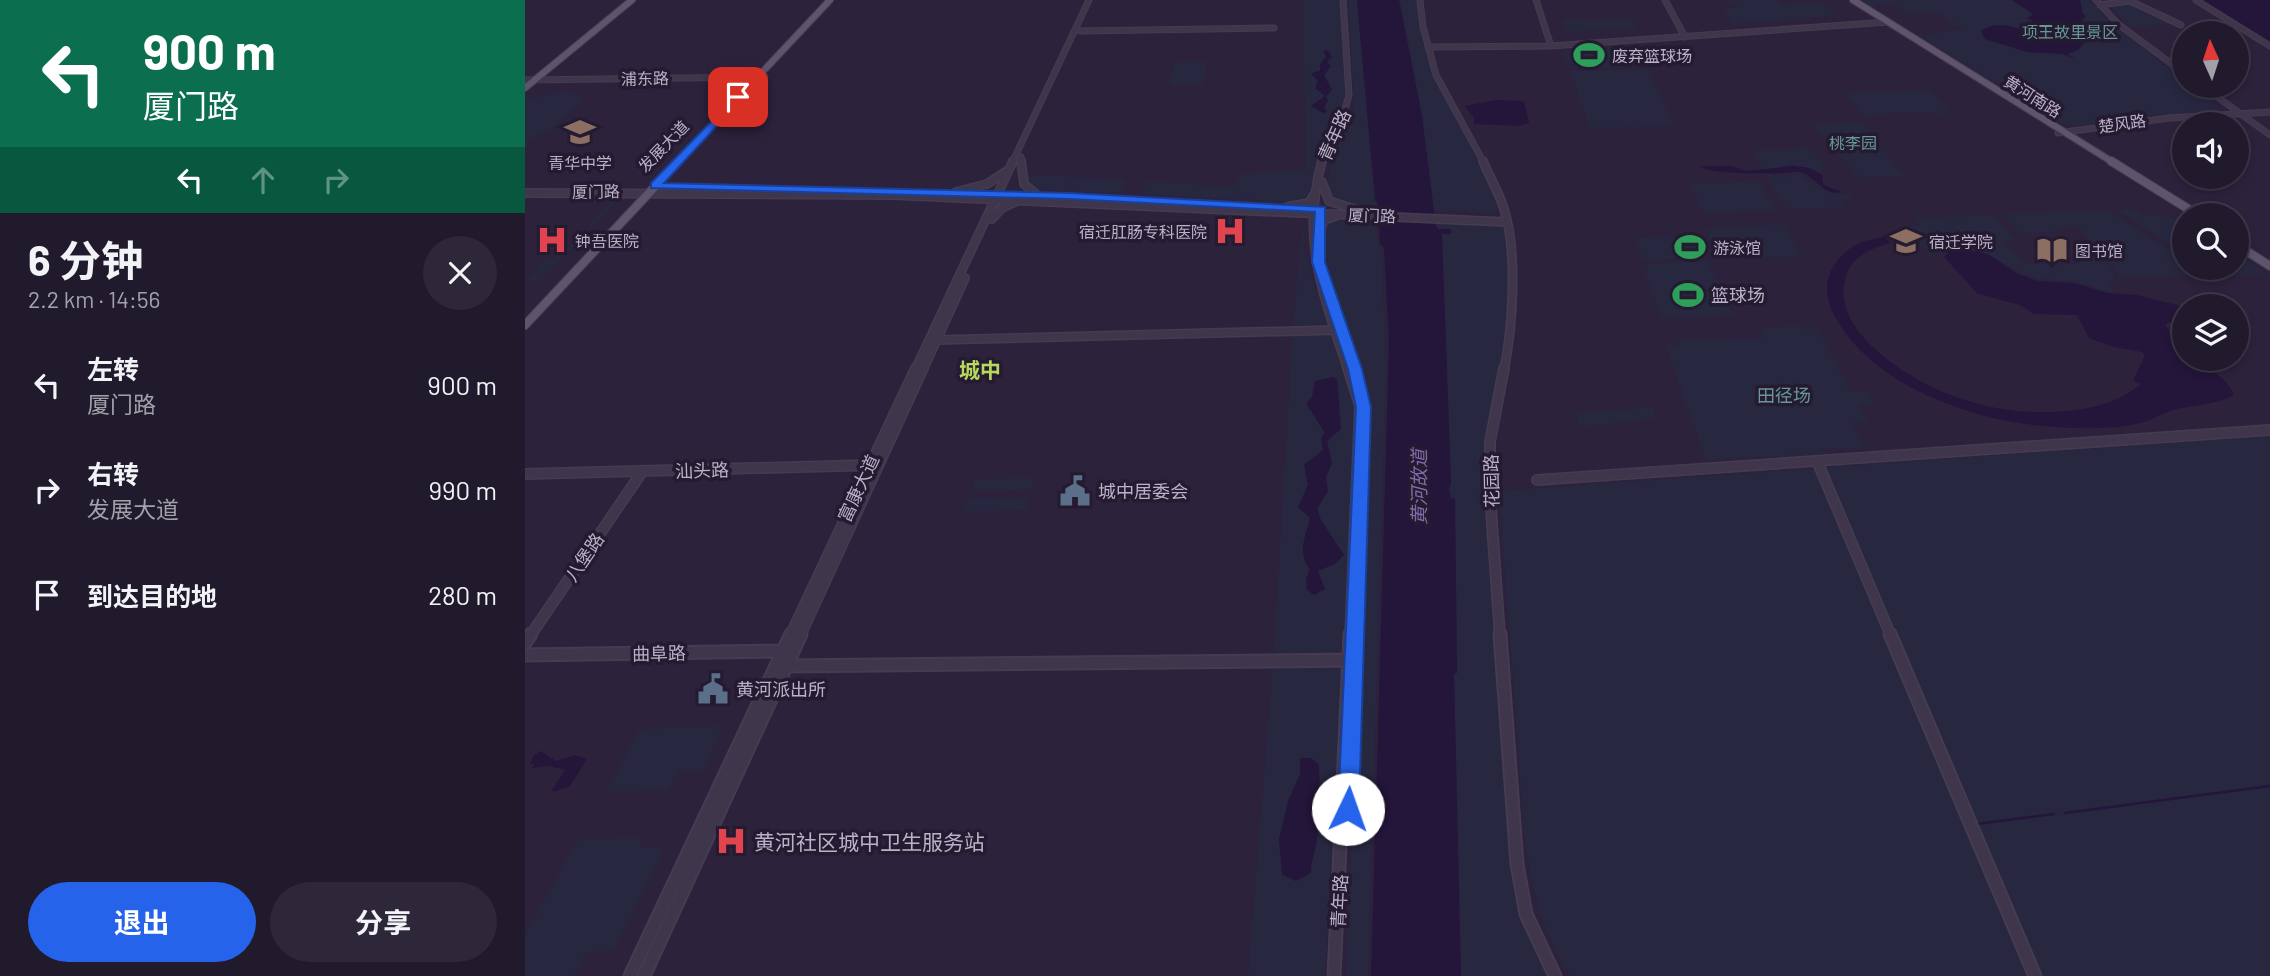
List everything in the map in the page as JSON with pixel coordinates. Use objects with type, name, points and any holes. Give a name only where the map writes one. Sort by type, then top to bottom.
[{"type":"main road","points":[[525,80],[624,0]]},
{"type":"main road","points":[[525,89],[632,0]]},
{"type":"main road","name":"发展大道","points":[[757,77],[823,0]]},
{"type":"main road","name":"发展大道","points":[[525,314],[830,0]]},
{"type":"main road","name":"黄河南路","points":[[1847,0],[2178,203]]},
{"type":"main road","name":"黄河南路","points":[[1853,0],[1885,22]]},
{"type":"main road","name":"黄河南路","points":[[2061,132],[2172,204]]},
{"type":"main road","name":"发展大道","points":[[525,325],[647,188]]},
{"type":"main road","points":[[2249,247],[2270,260]]},
{"type":"main road","points":[[2249,253],[2270,266]]},
{"type":"street","name":"富康大道","points":[[1018,158],[1089,0]]},
{"type":"street","name":"富康大道","points":[[630,976],[788,651],[1000,195],[1094,0]]},
{"type":"street","name":"青年路","points":[[1334,976],[1353,660],[1360,406],[1315,267],[1320,182],[1352,103],[1345,0]]},
{"type":"street","name":"花园路","points":[[1420,0],[1428,47],[1442,88],[1490,174],[1505,219],[1512,268],[1512,318],[1504,380],[1490,442],[1491,509],[1521,890],[1537,942],[1555,976]]},
{"type":"street","points":[[1536,0],[1551,46]]},
{"type":"street","points":[[1665,0],[1685,37]]},
{"type":"street","points":[[2098,3],[2129,0],[2173,21]]},
{"type":"street","points":[[2196,0],[2270,46]]},
{"type":"street","points":[[2098,3],[2118,24],[2172,64]]},
{"type":"street","points":[[1428,47],[1551,46],[1885,22]]},
{"type":"street","points":[[1080,31],[1274,28]]},
{"type":"street","name":"浦东路","points":[[525,80],[757,77]]},
{"type":"street","points":[[2218,98],[2238,112]]},
{"type":"street","name":"楚风路","points":[[2249,113],[2270,112]]},
{"type":"street","name":"楚风路","points":[[2061,132],[2172,118]]},
{"type":"street","points":[[2249,120],[2270,135]]},
{"type":"street","points":[[952,194],[1002,177],[1018,158]]},
{"type":"street","points":[[952,194],[982,203],[989,219],[1007,205],[1034,197],[1024,187],[1018,158]]},
{"type":"street","points":[[1282,209],[1312,202],[1320,182]]},
{"type":"street","points":[[1320,182],[1329,201],[1365,213]]},
{"type":"street","name":"厦门路","points":[[525,190],[647,188],[1000,195],[1505,219]]},
{"type":"street","points":[[1282,209],[1312,219],[1316,239]]},
{"type":"street","name":"厦门路","points":[[1318,211],[1365,213]]},
{"type":"street","points":[[1316,239],[1324,220],[1350,214]]},
{"type":"street","name":"富康大道","points":[[873,468],[936,340],[989,219]]},
{"type":"street","name":"青年路","points":[[1316,239],[1319,267],[1348,346],[1363,402],[1341,976]]},
{"type":"street","points":[[936,340],[1337,330]]},
{"type":"street","points":[[1537,480],[2270,430]]},
{"type":"street","points":[[1817,461],[2035,976]]},
{"type":"street","name":"汕头路","points":[[525,476],[873,468]]},
{"type":"street","name":"八堡路","points":[[525,643],[641,474]]},
{"type":"street","name":"富康大道","points":[[645,976],[787,666],[788,651]]},
{"type":"street","name":"曲阜路","points":[[525,655],[788,651]]},
{"type":"street","points":[[787,666],[1353,660]]},
{"type":"green space","points":[[1303,0],[1341,0],[1346,98],[1340,117],[1316,165],[1308,198],[1293,202],[1143,194],[1147,181],[1235,187],[1238,177],[1245,173],[1306,170]]},
{"type":"green space","points":[[1348,0],[1357,0],[1375,200],[1379,207],[1335,202],[1326,194],[1331,158],[1354,107]]},
{"type":"green space","points":[[1400,0],[1418,0],[1429,57],[1488,181],[1499,208],[1495,213],[1432,210],[1422,116]]},
{"type":"green space","points":[[1716,0],[1776,0],[1783,5],[1821,3],[1838,15],[1734,24],[1724,9],[1740,6],[1736,2]]},
{"type":"green space","name":"项王故里景区","points":[[1862,0],[2090,0],[2107,20],[2172,71],[2172,98],[2210,98],[2219,112],[2172,112],[2172,115],[2080,126],[2062,124],[1921,36],[1964,29],[1934,11],[1911,15],[1892,3],[1871,6]]},
{"type":"green space","points":[[2128,3],[2172,24],[2129,27],[2109,5]]},
{"type":"green space","points":[[1631,19],[1637,24],[1634,28],[1566,32],[1562,20]]},
{"type":"green space","points":[[1610,47],[1622,68],[1575,68],[1570,60],[1566,60],[1562,50]]},
{"type":"green space","points":[[1175,62],[1207,62],[1202,85],[1169,85]]},
{"type":"green space","points":[[1648,69],[1675,126],[1590,128],[1570,71]]},
{"type":"green space","points":[[1930,91],[1951,114],[1897,112],[1865,117],[1845,93]]},
{"type":"green space","points":[[565,92],[578,94],[582,101],[549,131],[525,141],[525,99]]},
{"type":"green space","name":"桃李园","points":[[1861,122],[1904,176],[1860,178],[1812,124]]},
{"type":"green space","points":[[1809,148],[1827,168],[1819,172],[1793,165],[1763,170],[1752,151]]},
{"type":"green space","points":[[1764,173],[1785,177],[1800,173],[1823,190],[1851,195],[1855,199],[1841,200],[1846,207],[1787,210]]},
{"type":"green space","points":[[1024,174],[1127,180],[1115,194],[1035,189],[1025,182]]},
{"type":"green space","points":[[1758,181],[1776,210],[1704,213],[1690,184]]},
{"type":"green space","points":[[571,196],[619,199],[541,280],[525,281],[543,261],[538,261],[558,258],[610,203],[576,202],[578,199],[567,199]]},
{"type":"green space","points":[[2135,209],[2143,216],[2152,216],[2150,213],[2172,218],[2172,246],[2118,210]]},
{"type":"green space","points":[[2108,210],[2172,253],[2172,276],[2120,277],[2078,227],[2053,228],[2055,232],[2019,233],[2003,214]]},
{"type":"green space","points":[[1993,215],[2015,240],[2004,240],[2024,263],[2071,264],[2096,254],[2117,277],[2108,283],[2113,293],[2073,281],[2034,278],[1977,250],[1951,250],[1931,256],[1905,227],[1919,226],[1913,218]]},
{"type":"green space","points":[[1331,220],[1376,221],[1378,245],[1381,247],[1386,364],[1368,976],[1346,976],[1370,409],[1326,255],[1325,234]]},
{"type":"green space","points":[[1435,220],[1499,223],[1503,226],[1511,279],[1508,333],[1486,483],[1511,872],[1525,930],[1547,976],[1461,976],[1454,673],[1457,672],[1455,499],[1452,499],[1449,490],[1451,482],[1442,234],[1451,234],[1451,229],[1438,229]]},
{"type":"green space","points":[[1784,224],[1802,257],[1719,259],[1706,229]]},
{"type":"green space","points":[[1305,228],[1304,253],[1356,407],[1325,976],[1248,976],[1274,651],[1293,326],[1302,229]]},
{"type":"green space","points":[[1685,237],[1693,241],[1700,258],[1643,260],[1635,238]]},
{"type":"green space","name":"篮球场","points":[[1708,261],[1734,315],[1662,318],[1645,274],[1649,274],[1645,264]]},
{"type":"green space","points":[[2249,262],[2268,274],[2249,275]]},
{"type":"green space","name":"田径场","points":[[1798,325],[1800,329],[1817,328],[1851,392],[1867,392],[1874,404],[1859,405],[1868,422],[1852,423],[1865,448],[1821,448],[1823,454],[1706,460],[1666,346],[1679,346],[1677,340],[1763,338],[1760,329]]},
{"type":"green space","points":[[1653,407],[1656,418],[1580,427],[1575,413]]},
{"type":"green space","points":[[2270,436],[2270,976],[1571,976],[1554,947],[1541,916],[1527,850],[1499,491]]},
{"type":"green space","points":[[1035,478],[1031,488],[1024,490],[971,491],[975,479]]},
{"type":"green space","points":[[1020,497],[1027,500],[1026,510],[964,512],[969,498]]},
{"type":"green space","points":[[723,726],[703,770],[678,770],[668,790],[606,792],[640,729]]},
{"type":"green space","points":[[644,838],[640,847],[657,847],[662,854],[614,951],[586,952],[574,976],[525,976],[525,935],[578,839]]},
{"type":"water","name":"黄河故道","points":[[1357,0],[1399,0],[1422,116],[1436,226],[1438,229],[1451,229],[1451,234],[1442,234],[1451,483],[1449,490],[1451,499],[1455,498],[1457,673],[1454,674],[1461,976],[1371,976],[1389,343],[1384,248],[1380,244],[1378,204],[1375,200]]},
{"type":"water","points":[[2012,0],[2080,0],[2083,14],[2086,16],[2078,24],[2087,27],[2076,37],[2084,43],[2078,50],[2067,54],[2076,59],[2062,54],[2027,52],[1985,39],[1981,31],[1988,27],[2008,26],[2036,34],[2044,28],[2027,18],[2033,14]]},
{"type":"water","points":[[2201,0],[2270,0],[2270,41],[2249,29],[2249,21],[2236,21]]},
{"type":"water","points":[[1328,50],[1332,57],[1327,62],[1331,66],[1324,75],[1332,90],[1326,96],[1328,101],[1324,107],[1327,112],[1323,113],[1311,106],[1325,96],[1315,88],[1318,81],[1311,74],[1320,70],[1320,64],[1326,57],[1323,51]]},
{"type":"water","points":[[1496,100],[1524,101],[1529,123],[1520,126],[1474,124],[1474,118],[1465,106]]},
{"type":"water","points":[[1700,166],[1731,166],[1746,171],[1794,166],[1810,168],[1822,175],[1823,185],[1842,192],[1828,191],[1801,172],[1729,172]]},
{"type":"water","points":[[1885,237],[1891,243],[1855,260],[1848,271],[1844,289],[1846,307],[1853,323],[1879,353],[1942,392],[1995,408],[2049,412],[2097,406],[2124,395],[2141,384],[2133,381],[2145,355],[2089,338],[2077,315],[2034,314],[2020,305],[1978,294],[1944,257],[1949,252],[1964,250],[1988,254],[2018,274],[2038,281],[2074,283],[2107,293],[2137,295],[2172,304],[2172,322],[2165,325],[2172,335],[2172,371],[2212,371],[2226,382],[2234,394],[2215,402],[2170,411],[2144,422],[2107,428],[2062,428],[2018,423],[1981,415],[1938,400],[1896,379],[1877,365],[1845,333],[1833,313],[1827,284],[1830,273],[1843,254],[1855,245]]},
{"type":"water","points":[[1333,377],[1337,379],[1341,429],[1327,441],[1332,463],[1326,477],[1328,491],[1317,509],[1321,520],[1344,555],[1335,564],[1318,571],[1325,589],[1314,595],[1307,590],[1306,579],[1310,569],[1303,551],[1310,518],[1298,507],[1308,485],[1304,465],[1323,450],[1321,438],[1325,433],[1306,403],[1312,397],[1315,381]]},
{"type":"water","points":[[541,751],[556,761],[575,755],[587,759],[570,786],[554,792],[552,790],[565,770],[549,766],[532,768],[535,764],[530,764],[534,755]]},
{"type":"water","points":[[1300,758],[1311,758],[1319,765],[1319,811],[1311,873],[1296,881],[1282,875],[1279,839],[1288,801],[1300,774]]},
{"type":"waterway","points":[[2065,813],[2270,786]]},
{"type":"waterway","points":[[1977,824],[2054,814]]},
{"type":"place","name":"废弃篮球场","points":[[1589,55]]},
{"type":"place","name":"青华中学","points":[[580,132]]},
{"type":"place","name":"宿迁肛肠专科医院","points":[[1230,231]]},
{"type":"place","name":"钟吾医院","points":[[552,240]]},
{"type":"place","name":"宿迁学院","points":[[1906,241]]},
{"type":"place","name":"游泳馆","points":[[1690,247]]},
{"type":"place","name":"图书馆","points":[[2052,250]]},
{"type":"place","name":"篮球场","points":[[1688,295]]},
{"type":"place","name":"城中居委会","points":[[1075,491]]},
{"type":"place","name":"黄河派出所","points":[[713,689]]},
{"type":"place","name":"黄河社区城中卫生服务站","points":[[731,841]]},
{"type":"district","name":"城中","points":[[980,369]]},
{"type":"route","points":[[738,97],[655,186],[929,191],[1321,209],[1318,262],[1355,369],[1364,407],[1348,809]]}]
